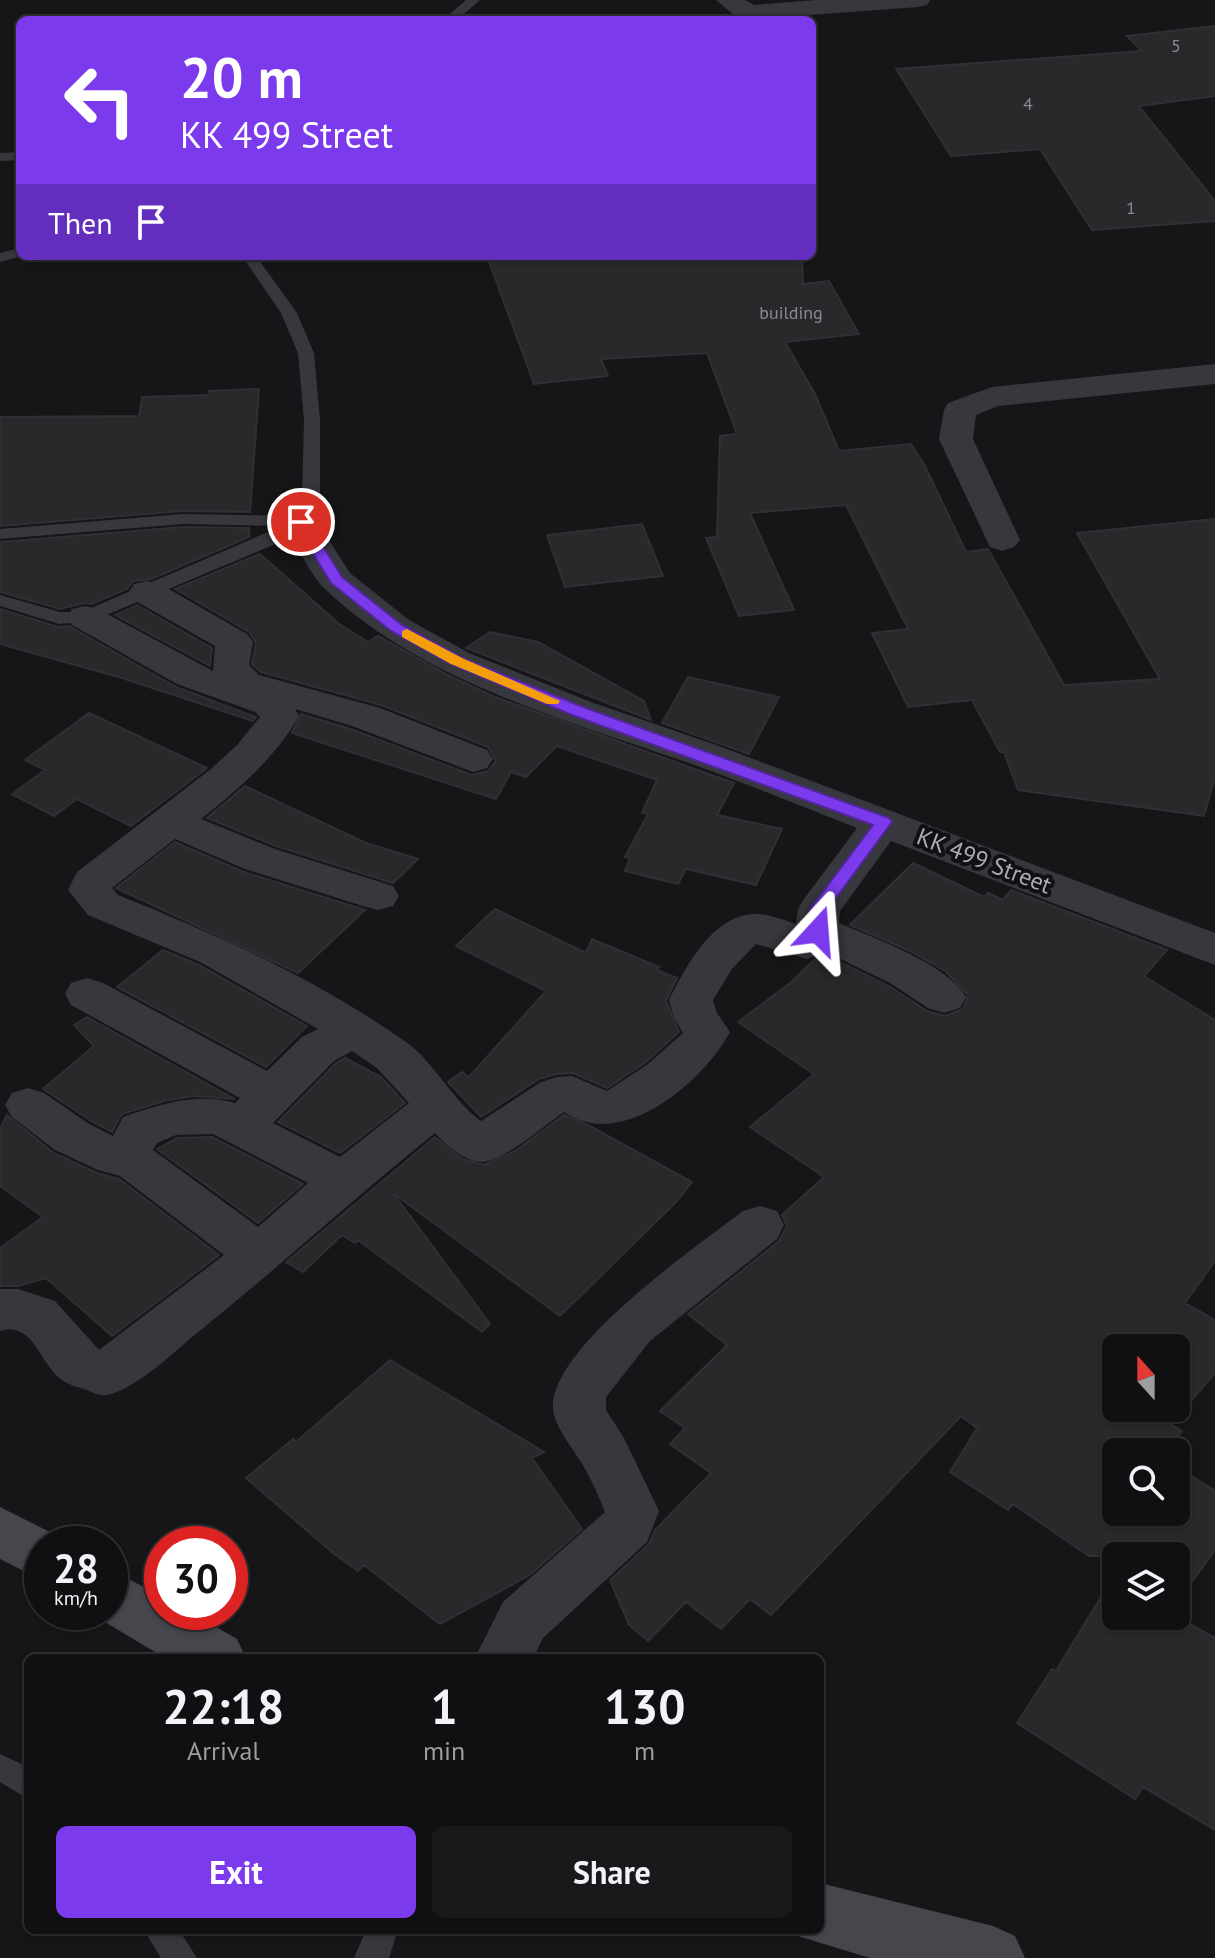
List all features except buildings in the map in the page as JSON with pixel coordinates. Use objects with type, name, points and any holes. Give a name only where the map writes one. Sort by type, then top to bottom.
[{"type":"main road","points":[[0,1531],[24,1545]]},
{"type":"main road","points":[[128,1606],[210,1654]]},
{"type":"main road","points":[[824,1915],[993,1958]]},
{"type":"street","points":[[728,0],[743,10],[754,12],[918,0]]},
{"type":"street","points":[[1002,540],[956,439],[960,410],[992,397],[1215,374]]},
{"type":"street","name":"KK 499 Street","points":[[301,522],[336,580],[396,628],[456,661],[577,711],[883,822],[1215,950]]},
{"type":"street","points":[[147,592],[234,642],[230,668],[246,683],[366,717],[473,759]]},
{"type":"street","points":[[85,617],[190,676],[269,704],[280,716],[275,731],[92,882],[89,890],[103,905],[215,951],[316,1006],[393,1056],[461,1131],[482,1144],[557,1094],[572,1093],[587,1107],[612,1108],[648,1087],[705,1040],[707,1032],[696,1018],[691,1000],[699,982],[740,931],[753,928],[807,944],[815,939],[819,909],[883,822]]},
{"type":"street","points":[[169,821],[260,859],[378,896]]},
{"type":"street","points":[[818,931],[906,972],[944,997]]},
{"type":"street","points":[[87,994],[214,1063],[256,1111],[343,1180]]},
{"type":"street","points":[[132,1143],[173,1118],[256,1111],[318,1049],[354,1031]]},
{"type":"street","points":[[28,1105],[72,1137],[115,1157],[214,1063]]},
{"type":"street","points":[[0,1310],[5,1307],[32,1311],[51,1325],[72,1358],[88,1370],[104,1374],[142,1348],[260,1254],[343,1180],[439,1105]]},
{"type":"street","points":[[132,1143],[260,1254]]},
{"type":"street","points":[[506,1654],[523,1620],[628,1525],[632,1511],[605,1454],[580,1414],[580,1391],[632,1326],[760,1225]]},
{"type":"lane","points":[[454,16],[474,0]]},
{"type":"lane","points":[[0,600],[59,618],[85,617],[272,539],[301,522],[311,499],[312,420],[306,353],[289,313],[252,260]]},
{"type":"lane","points":[[0,534],[183,519],[301,522]]},
{"type":"lane","points":[[0,1768],[10,1771],[24,1782]]},
{"type":"lane","points":[[163,1934],[181,1958]]},
{"type":"lane","points":[[370,1958],[377,1949],[381,1934]]},
{"type":"slow traffic","points":[[407,634],[456,661],[553,701]]},
{"type":"route","points":[[301,522],[336,580],[396,628],[456,661],[577,711],[883,822],[819,909],[818,931]]}]
